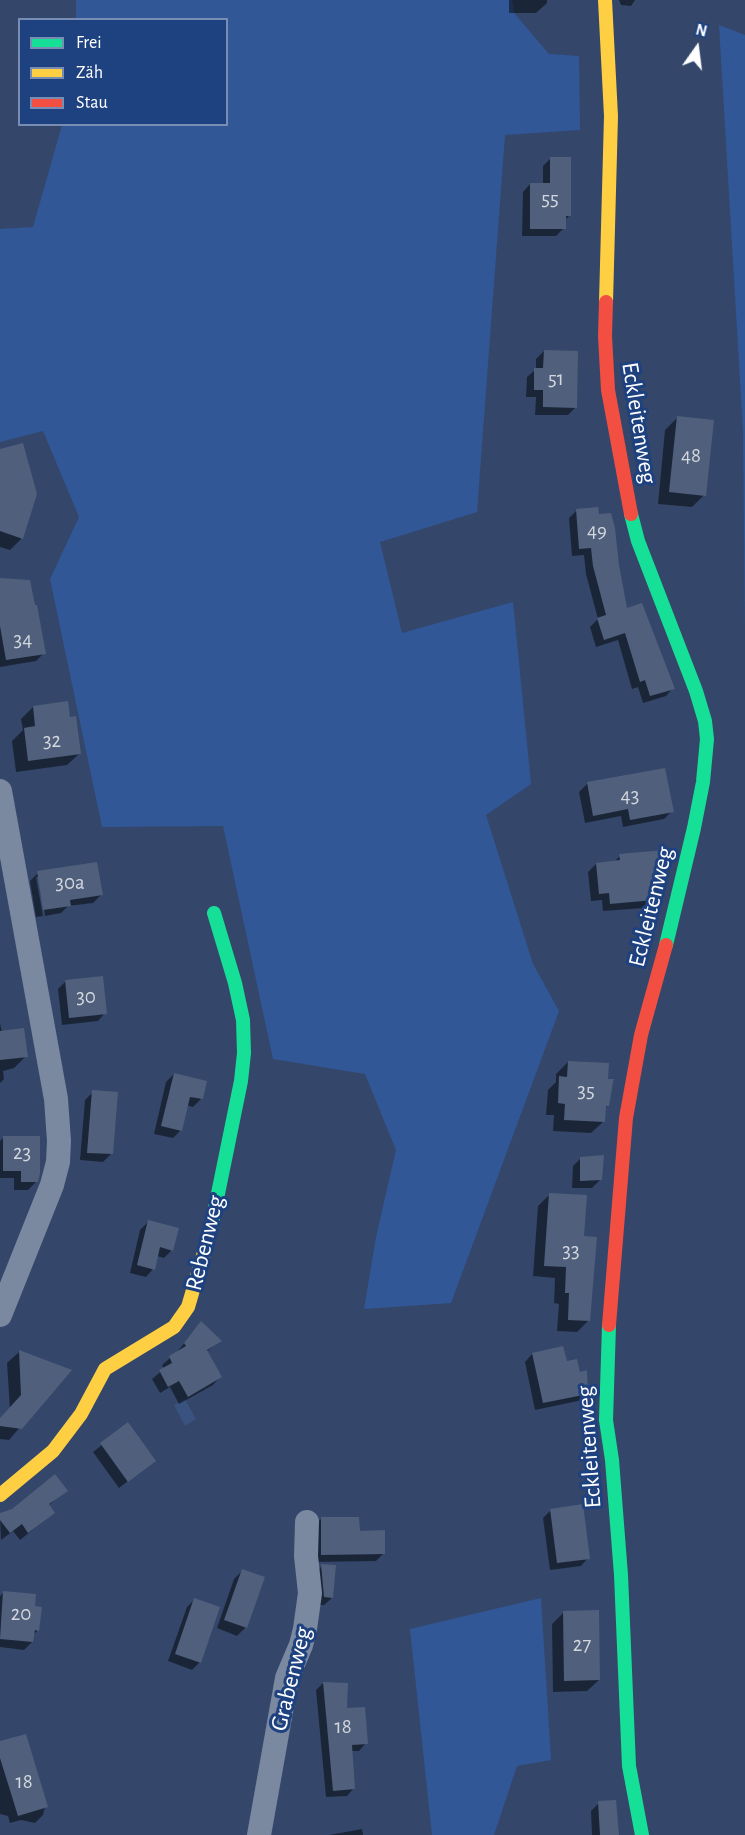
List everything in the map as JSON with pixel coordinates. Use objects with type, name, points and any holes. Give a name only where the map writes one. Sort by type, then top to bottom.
[{"type":"street","name":"Eckleitenweg","points":[[604,0],[611,116],[605,336],[608,390],[628,504],[638,541],[696,691],[705,721],[707,739],[703,782],[692,836],[676,907],[641,1035],[626,1118],[609,1313],[606,1420],[612,1460],[620,1563],[629,1767],[642,1835]]},
{"type":"street","points":[[0,791],[3,829],[56,1099],[59,1141],[58,1162],[52,1185],[0,1315]]},
{"type":"street","name":"Rebenweg","points":[[0,1495],[53,1451],[81,1414],[105,1369],[174,1327],[188,1307],[212,1223],[241,1081],[244,1053],[243,1020],[214,913]]},
{"type":"street","name":"Grabenweg","points":[[259,1835],[287,1678],[305,1629],[310,1593],[306,1557],[306,1522]]},
{"type":"shaded area","points":[[76,0],[512,0],[514,13],[549,54],[579,56],[580,130],[505,135],[477,512],[380,542],[402,633],[513,602],[531,784],[486,815],[533,964],[559,1011],[451,1303],[364,1309],[376,1237],[396,1150],[365,1074],[273,1059],[223,826],[102,827],[50,579],[79,517],[43,431],[0,442],[0,229],[33,227],[62,126],[228,126],[228,18],[76,18]]},
{"type":"shaded area","points":[[719,25],[745,35],[745,629],[743,431]]},
{"type":"shaded area","points":[[185,1399],[196,1419],[185,1426],[174,1405]]},
{"type":"shaded area","points":[[541,1598],[551,1760],[517,1766],[494,1835],[432,1835],[410,1629]]},
{"type":"building","points":[[550,157],[571,157],[571,216],[566,216],[566,229],[530,229],[530,183],[550,183]]},
{"type":"building","points":[[544,350],[578,351],[577,408],[543,407],[543,390],[534,390],[534,368],[543,368]]},
{"type":"building","points":[[677,416],[714,420],[706,496],[669,492]]},
{"type":"building","points":[[23,443],[37,494],[23,539],[0,531],[0,449]]},
{"type":"building","points":[[598,507],[599,514],[611,513],[627,608],[642,603],[675,689],[650,696],[645,680],[640,682],[625,633],[604,640],[597,618],[606,615],[593,566],[591,548],[579,549],[576,509]]},
{"type":"building","points":[[0,578],[30,580],[46,654],[6,660],[0,626]]},
{"type":"building","points":[[68,701],[70,717],[76,716],[81,754],[28,761],[24,728],[35,726],[33,706]]},
{"type":"building","points":[[665,768],[674,812],[630,820],[628,809],[593,816],[587,782]]},
{"type":"building","points":[[665,850],[666,865],[664,874],[660,874],[660,892],[653,893],[654,900],[610,904],[609,893],[599,894],[596,863],[620,860],[619,854]]},
{"type":"building","points":[[97,862],[103,895],[70,900],[71,906],[43,910],[37,871]]},
{"type":"building","points":[[103,976],[107,1014],[69,1018],[65,980]]},
{"type":"building","points":[[24,1028],[28,1057],[0,1060],[0,1031]]},
{"type":"building","points":[[568,1061],[609,1063],[608,1079],[614,1079],[609,1106],[606,1106],[605,1122],[564,1120],[565,1104],[558,1103],[559,1076],[567,1077]]},
{"type":"building","points":[[174,1073],[207,1081],[203,1099],[190,1097],[182,1131],[161,1126]]},
{"type":"building","points":[[92,1090],[118,1092],[113,1154],[87,1153]]},
{"type":"building","points":[[3,1136],[40,1136],[38,1182],[21,1182],[21,1171],[3,1171]]},
{"type":"building","points":[[604,1155],[602,1180],[580,1181],[580,1157]]},
{"type":"building","points":[[549,1193],[587,1195],[584,1236],[597,1237],[590,1321],[568,1320],[569,1293],[565,1293],[566,1267],[544,1266]]},
{"type":"building","points":[[148,1220],[179,1228],[173,1251],[160,1247],[155,1270],[137,1265]]},
{"type":"building","points":[[201,1321],[222,1341],[207,1350],[222,1377],[188,1397],[179,1381],[168,1387],[159,1370],[172,1363],[169,1356],[186,1346],[184,1343]]},
{"type":"building","points":[[563,1346],[567,1361],[577,1359],[580,1372],[587,1370],[588,1394],[543,1403],[532,1353]]},
{"type":"building","points":[[19,1350],[72,1370],[22,1429],[0,1426],[0,1418],[21,1395]]},
{"type":"building","points":[[128,1422],[156,1461],[128,1482],[100,1443]]},
{"type":"building","points":[[55,1474],[68,1491],[49,1504],[55,1513],[28,1533],[22,1524],[10,1533],[0,1520],[0,1513],[12,1509]]},
{"type":"building","points":[[583,1504],[590,1559],[557,1563],[550,1509]]},
{"type":"building","points":[[321,1517],[359,1517],[360,1531],[385,1530],[385,1554],[321,1555]]},
{"type":"building","points":[[321,1564],[336,1565],[333,1598],[324,1597]]},
{"type":"building","points":[[242,1569],[265,1577],[247,1628],[224,1620]]},
{"type":"building","points":[[3,1591],[36,1594],[35,1606],[42,1607],[39,1631],[35,1630],[33,1642],[0,1639]]},
{"type":"building","points":[[194,1598],[220,1607],[201,1663],[175,1654]]},
{"type":"building","points":[[599,1610],[600,1680],[564,1681],[563,1611]]},
{"type":"building","points":[[323,1682],[348,1683],[347,1708],[365,1707],[368,1744],[352,1745],[355,1789],[333,1791]]},
{"type":"building","points":[[26,1734],[48,1807],[18,1816],[0,1758],[0,1741]]},
{"type":"building","points":[[616,1800],[619,1835],[600,1835],[598,1801]]},
{"type":"traffic: fast","points":[[631,514],[638,541],[696,691],[705,721],[707,739],[703,782],[694,828],[666,945]]},
{"type":"traffic: fast","points":[[205,1249],[241,1081],[244,1053],[243,1020],[235,983],[214,913]]},
{"type":"traffic: fast","points":[[609,1325],[606,1420],[612,1460],[621,1575],[629,1766],[642,1835]]},
{"type":"traffic: slow","points":[[605,0],[611,116],[606,302]]},
{"type":"traffic: slow","points":[[0,1495],[53,1451],[81,1414],[105,1369],[174,1327],[188,1307],[205,1249]]},
{"type":"traffic: jam","points":[[606,302],[608,390],[631,514]]},
{"type":"traffic: jam","points":[[609,1325],[626,1118],[641,1035],[666,945]]}]
